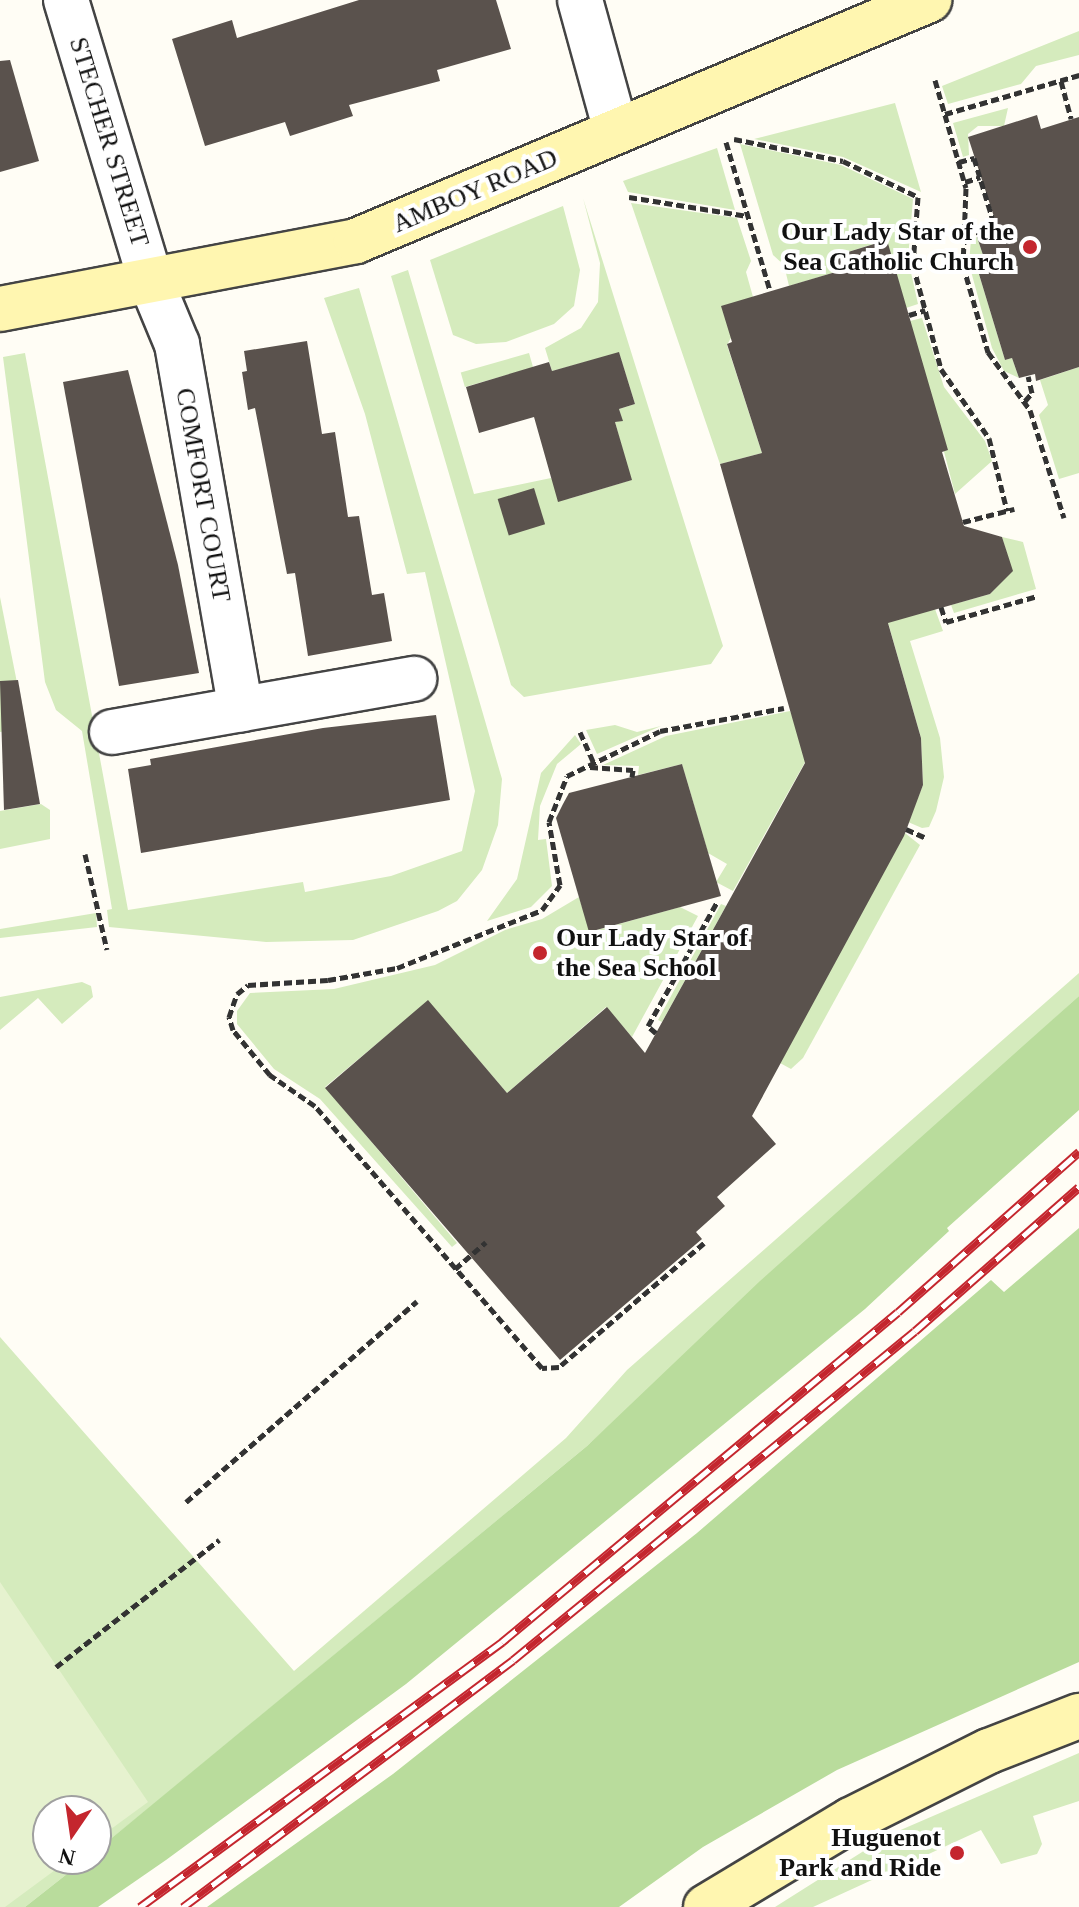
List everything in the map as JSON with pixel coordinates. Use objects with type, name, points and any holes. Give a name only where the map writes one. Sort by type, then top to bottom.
[{"type":"main road","name":"AMBOY ROAD","points":[[0,309],[152,284],[356,241],[929,0]]},
{"type":"main road","points":[[706,1907],[851,1820],[989,1751],[1079,1716]]},
{"type":"street","name":"STECHER STREET","points":[[66,0],[152,284]]},
{"type":"street","points":[[580,0],[616,131]]},
{"type":"street","name":"COMFORT COURT","points":[[152,284],[177,344],[241,709]]},
{"type":"street","points":[[112,732],[414,679]]},
{"type":"path","points":[[945,114],[1079,75]]},
{"type":"path","points":[[935,80],[965,182],[963,265],[988,352],[1025,401],[1064,518]]},
{"type":"path","points":[[1061,81],[1071,119]]},
{"type":"path","points":[[734,139],[843,161],[918,197],[913,265],[945,379],[989,438],[1011,510],[963,522]]},
{"type":"path","points":[[726,142],[770,291]]},
{"type":"path","points":[[959,162],[974,158],[995,227],[966,235]]},
{"type":"path","points":[[965,182],[980,177]]},
{"type":"path","points":[[629,197],[747,216]]},
{"type":"path","points":[[909,315],[925,310]]},
{"type":"path","points":[[1025,401],[1032,393],[1028,376]]},
{"type":"path","points":[[941,607],[946,622],[1037,596]]},
{"type":"path","points":[[704,1243],[559,1367],[548,1370],[537,1364],[315,1106],[270,1075],[233,1030],[230,1009],[248,985],[328,980],[397,968],[542,910],[553,899],[562,873],[549,831],[554,799],[567,776],[660,731],[784,708]]},
{"type":"path","points":[[580,732],[594,764]]},
{"type":"path","points":[[581,767],[633,770],[632,777]]},
{"type":"path","points":[[554,799],[563,804]]},
{"type":"path","points":[[906,829],[924,837]]},
{"type":"path","points":[[85,854],[107,950]]},
{"type":"path","points":[[656,1033],[648,1026],[717,902]]},
{"type":"path","points":[[455,1269],[486,1242]]},
{"type":"path","points":[[186,1502],[417,1301]]},
{"type":"path","points":[[56,1667],[219,1540]]},
{"type":"green space","points":[[1079,31],[1079,55],[1036,66],[1021,84],[948,104],[942,86]]},
{"type":"green space","points":[[895,103],[921,192],[843,157],[754,139]]},
{"type":"green space","points":[[1008,108],[1004,126],[978,126],[968,134],[969,155],[963,157],[953,123]]},
{"type":"green space","points":[[740,144],[841,165],[913,199],[908,259],[918,304],[906,308],[886,240],[835,256],[839,271],[789,286],[784,265],[773,255]]},
{"type":"green space","points":[[717,148],[735,210],[628,192],[623,181]]},
{"type":"green space","points":[[583,198],[723,646],[711,664],[524,697],[511,685],[391,276],[408,270],[474,494],[551,478],[568,499],[631,480],[615,422],[622,420],[619,409],[635,404],[619,353],[552,371],[545,348],[581,328],[598,302],[600,263]]},
{"type":"green space","points":[[631,203],[737,218],[751,261],[746,272],[753,297],[727,345],[762,453],[720,464]]},
{"type":"green space","points":[[563,206],[580,270],[574,306],[554,324],[506,342],[476,344],[453,335],[430,260]]},
{"type":"green space","points":[[977,237],[984,258],[975,261],[1005,360],[1012,358],[1019,378],[1004,371],[992,348],[969,264],[971,239]]},
{"type":"green space","points":[[359,288],[502,779],[498,825],[482,870],[457,901],[438,911],[353,940],[266,942],[109,927],[107,910],[112,909],[82,731],[56,710],[45,682],[3,357],[25,353],[128,910],[303,882],[305,892],[391,876],[462,851],[475,791],[425,572],[407,574],[365,414],[324,298]]},
{"type":"green space","points":[[922,318],[944,387],[985,441],[992,461],[955,494],[910,321]]},
{"type":"green space","points":[[529,353],[533,367],[465,387],[461,373]]},
{"type":"green space","points":[[1079,367],[1079,473],[1059,479],[1039,415],[1048,405],[1040,380]]},
{"type":"green space","points":[[1002,537],[1023,542],[1036,589],[954,613],[951,605],[990,594],[1012,571]]},
{"type":"green space","points":[[0,597],[26,728],[0,732]]},
{"type":"green space","points":[[935,609],[943,631],[910,641],[940,738],[944,777],[936,811],[929,827],[922,828],[908,822],[923,785],[921,738],[887,619]]},
{"type":"green space","points":[[790,711],[809,755],[733,891],[716,882],[727,864],[708,853],[682,764],[638,775],[639,766],[603,765],[666,736]]},
{"type":"green space","points":[[615,725],[637,732],[661,726],[597,754],[586,730]]},
{"type":"green space","points":[[575,735],[581,744],[557,764],[540,806],[538,840],[546,839],[552,886],[531,907],[487,921],[517,879],[541,773]]},
{"type":"green space","points":[[41,804],[50,810],[50,839],[0,849],[0,811]]},
{"type":"green space","points":[[905,833],[920,845],[803,1058],[791,1069],[780,1063]]},
{"type":"green space","points":[[579,897],[590,932],[680,907],[698,916],[632,1037],[606,1007],[507,1093],[428,1001],[325,1087],[457,1243],[452,1247],[320,1099],[274,1069],[237,1024],[237,1011],[250,993],[334,989],[435,965],[505,930],[542,919]]},
{"type":"green space","points":[[721,904],[726,906],[662,1022],[658,1020]]},
{"type":"green space","points":[[96,913],[97,927],[0,938],[0,929]]},
{"type":"green space","points":[[1079,973],[1079,996],[587,1446],[112,1838],[112,1795],[32,1795],[32,1875],[66,1875],[25,1907],[0,1907],[0,1337],[294,1671],[566,1438],[627,1370]]},
{"type":"green space","points":[[82,982],[91,986],[93,997],[62,1024],[38,998],[0,1030],[0,997]]},
{"type":"green space","points":[[1079,996],[1079,1110],[947,1228],[949,1231],[865,1309],[406,1684],[166,1860],[98,1907],[25,1907],[66,1875],[112,1875],[112,1838],[587,1446],[760,1281]]},
{"type":"green space","points":[[1079,1228],[1079,1662],[837,1770],[703,1847],[619,1907],[207,1907],[393,1774],[697,1533],[991,1280],[1004,1292]]},
{"type":"green space","points":[[0,1582],[148,1802],[112,1828],[112,1795],[32,1795],[32,1875],[48,1875],[5,1907],[0,1907]]},
{"type":"green space","points":[[1079,1753],[1079,1801],[1033,1816],[1042,1844],[1037,1854],[1001,1864],[981,1830],[813,1907],[775,1907],[889,1835]]},
{"type":"building","points":[[359,0],[496,0],[511,49],[437,70],[440,81],[349,105],[353,116],[290,136],[285,122],[205,146],[172,39],[232,20],[237,38]]},
{"type":"building","points":[[10,60],[39,161],[0,172],[0,61]]},
{"type":"building","name":"Our Lady Star of the Sea Catholic Church","points":[[1037,115],[1041,129],[1079,117],[1079,367],[1036,381],[1035,374],[1019,378],[1012,358],[1005,360],[975,261],[984,258],[977,237],[998,229],[968,137]]},
{"type":"building","points":[[887,240],[948,450],[942,452],[964,526],[1002,537],[1013,571],[990,594],[888,623],[921,738],[923,785],[904,836],[752,1116],[776,1144],[717,1197],[725,1206],[696,1232],[702,1239],[560,1360],[325,1088],[428,1000],[507,1093],[607,1007],[645,1053],[805,763],[720,464],[762,453],[727,344],[732,342],[721,306],[839,271],[835,256]]},
{"type":"building","points":[[307,341],[322,434],[335,432],[348,517],[359,516],[372,595],[384,593],[392,641],[308,656],[295,573],[287,574],[255,408],[248,410],[242,372],[247,371],[244,351]]},
{"type":"building","points":[[619,352],[635,404],[619,409],[623,421],[615,422],[632,480],[558,502],[534,417],[479,433],[466,387],[549,362],[552,371]]},
{"type":"building","points":[[128,370],[178,565],[199,673],[119,686],[63,382]]},
{"type":"building","points":[[534,488],[545,524],[509,535],[498,499]]},
{"type":"building","points":[[18,680],[40,804],[4,810],[0,681]]},
{"type":"building","points":[[436,715],[450,800],[141,853],[128,769],[151,765],[150,759],[323,728]]},
{"type":"building","points":[[682,764],[721,896],[589,932],[556,818],[569,793]]},
{"type":"railway","points":[[140,1907],[502,1642],[898,1312],[1079,1152]]},
{"type":"railway","points":[[183,1907],[513,1660],[915,1331],[1079,1187]]},
{"type":"place","name":"Our Lady Star of the Sea Catholic Church","points":[[1030,247]]},
{"type":"place","name":"Our Lady Star of the Sea School","points":[[540,953]]},
{"type":"place","name":"Huguenot Park and Ride","points":[[957,1853]]}]
